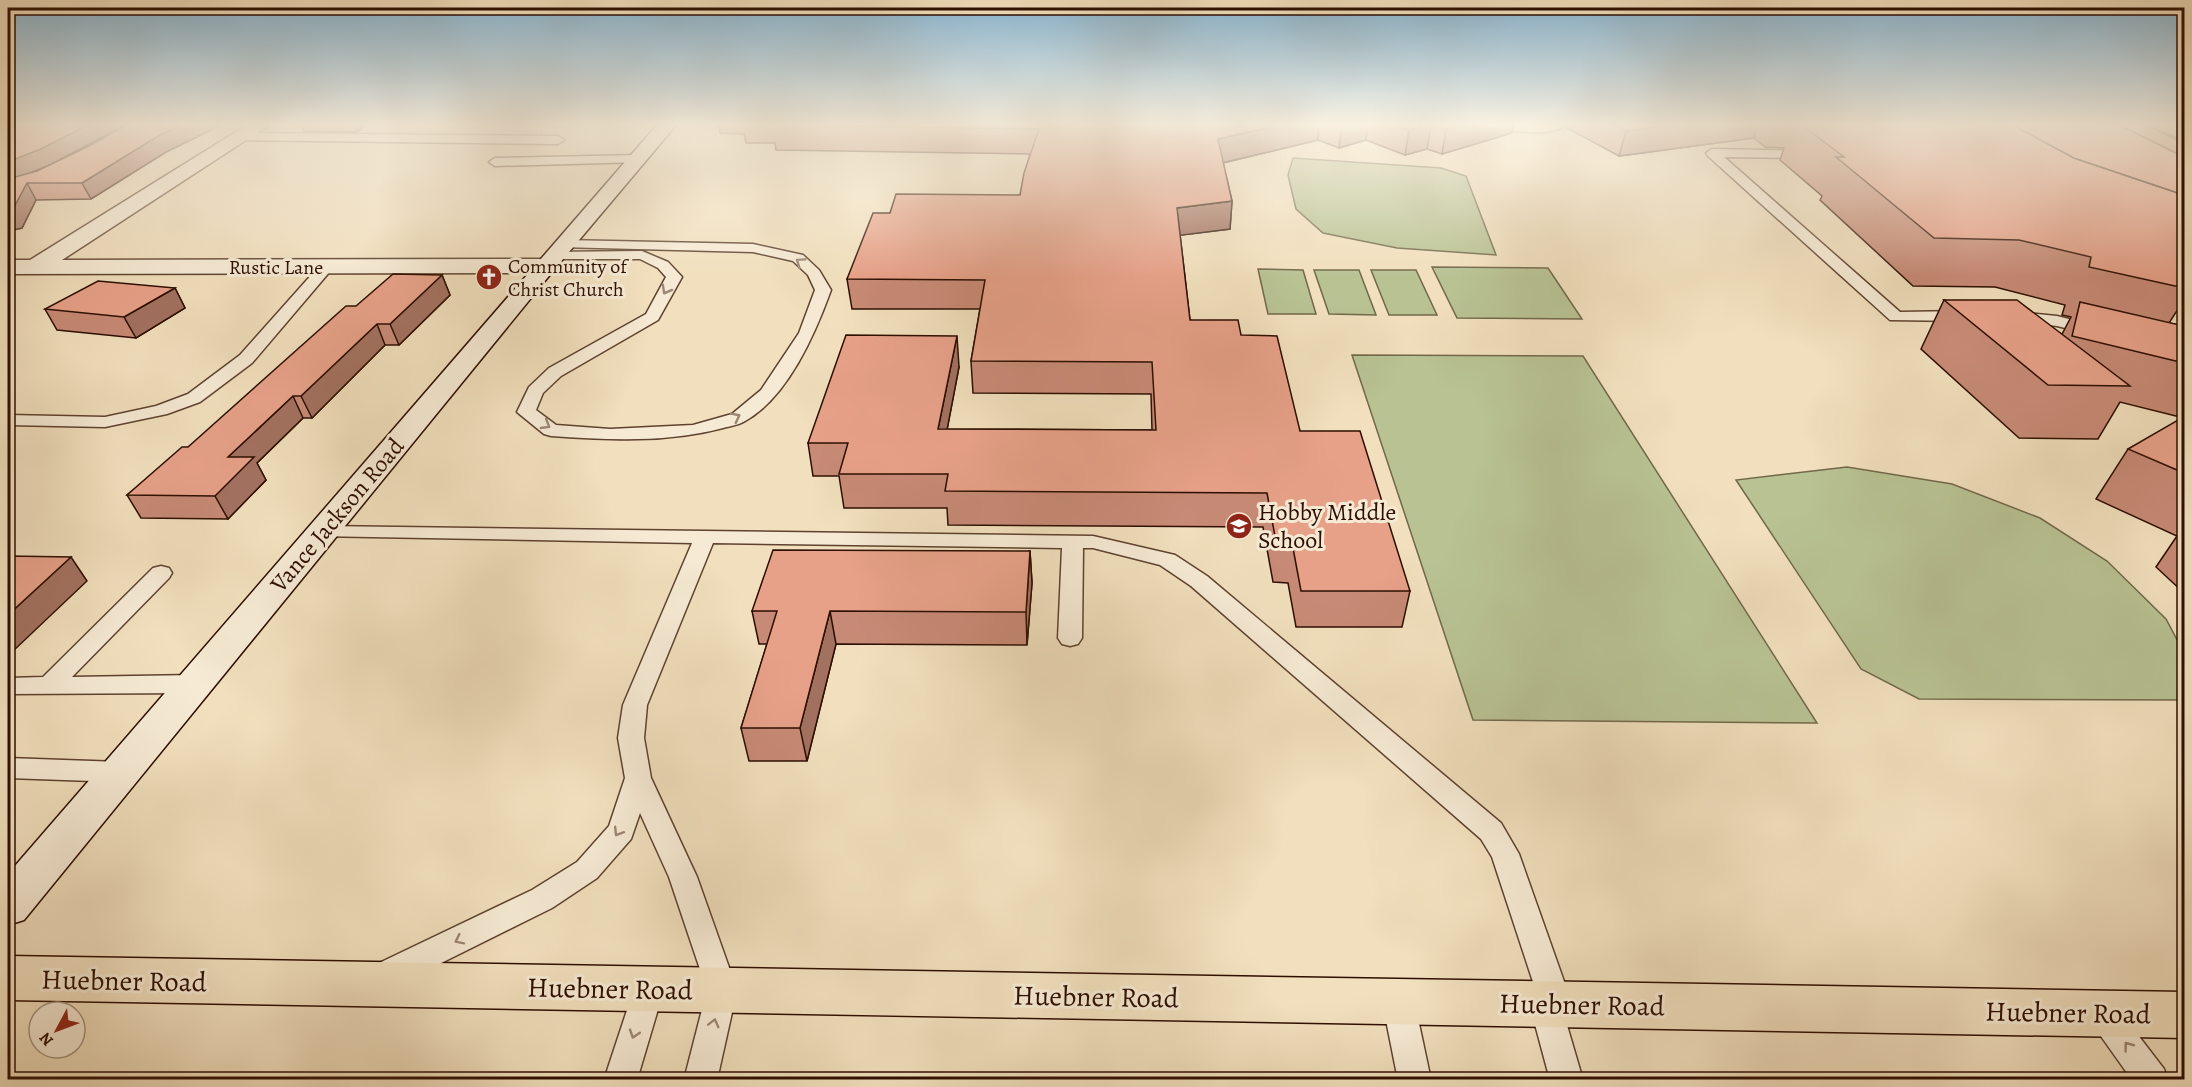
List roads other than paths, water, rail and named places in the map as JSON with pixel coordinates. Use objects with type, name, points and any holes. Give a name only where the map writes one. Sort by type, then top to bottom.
[{"type":"main road","points":[[8,284],[179,176]]},
{"type":"main road","name":"Vance Jackson Road","points":[[8,906],[554,255],[623,176]]},
{"type":"main road","name":"Rustic Lane","points":[[8,267],[327,266],[554,255]]},
{"type":"main road","name":"Huebner Road","points":[[8,978],[2184,1015]]},
{"type":"lane","points":[[1738,176],[1896,316],[1979,316]]},
{"type":"lane","points":[[663,264],[679,246]]},
{"type":"lane","points":[[679,246],[753,248],[798,258],[814,273],[823,290],[807,333],[768,394],[738,418],[694,430],[610,435],[551,430],[526,412],[535,391],[555,372],[652,317],[674,277],[663,264],[642,255],[554,255],[679,246]]},
{"type":"lane","points":[[8,420],[105,422],[161,410],[194,398],[246,359],[327,266]]},
{"type":"lane","points":[[2002,315],[2057,321],[2103,332]]},
{"type":"lane","points":[[323,532],[1093,542],[1167,560],[1199,581],[1491,831],[1505,854],[1551,1003],[1567,1080]]},
{"type":"lane","points":[[700,1080],[722,990],[683,877],[638,778],[631,738],[635,705],[705,537]]},
{"type":"lane","points":[[1070,638],[1073,542]]},
{"type":"lane","points":[[50,685],[161,573]]},
{"type":"lane","points":[[8,686],[195,684]]},
{"type":"lane","points":[[8,768],[120,772]]},
{"type":"lane","points":[[368,984],[542,899],[587,870],[621,831],[638,778]]},
{"type":"lane","points":[[620,1080],[649,989]]},
{"type":"lane","points":[[1398,1000],[1415,1080]]},
{"type":"lane","points":[[2103,1013],[2152,1080]]},
{"type":"place","name":"Community of Christ Church","points":[[489,277]]},
{"type":"place","name":"Hobby Middle School","points":[[1239,526]]}]
